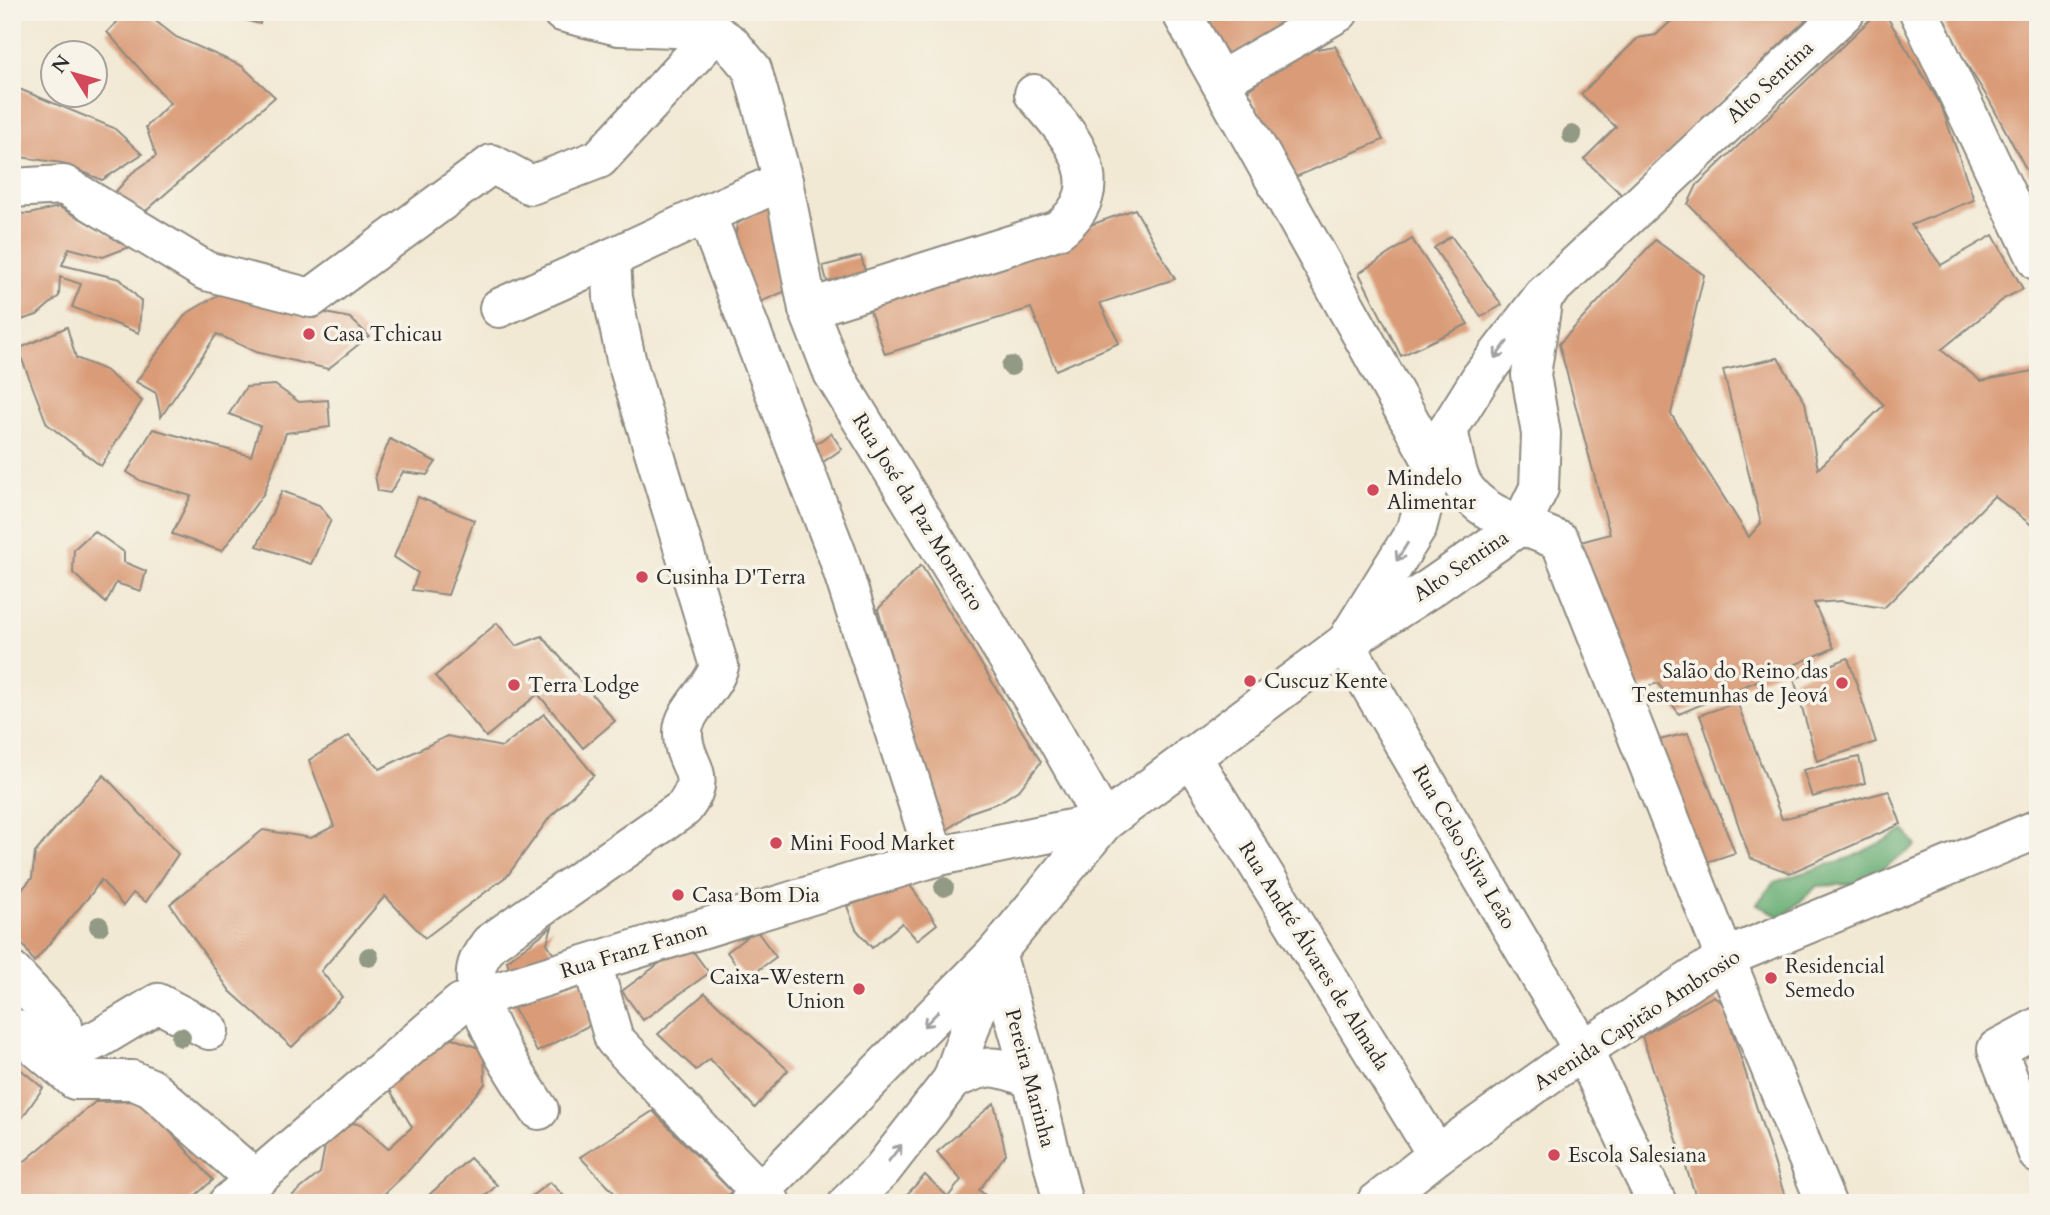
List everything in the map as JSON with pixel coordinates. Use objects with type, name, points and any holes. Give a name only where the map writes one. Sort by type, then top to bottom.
[{"type":"street","points":[[12,188],[64,185],[206,271],[311,298],[492,164],[531,185],[600,159],[715,33],[703,29],[619,26],[562,12]]},
{"type":"street","points":[[1181,12],[1434,464]]},
{"type":"street","points":[[1220,81],[1339,12]]},
{"type":"street","name":"Alto Sentina","points":[[1345,643],[1417,528],[1434,464],[1448,430],[1472,389],[1543,296],[1845,12]]},
{"type":"street","points":[[1919,12],[2037,257]]},
{"type":"street","name":"Rua José da Paz Monteiro","points":[[715,33],[731,44],[752,69],[783,180],[808,309],[833,373],[1054,734],[1104,822]]},
{"type":"street","points":[[808,309],[1058,230],[1071,220],[1082,204],[1086,189],[1085,171],[1076,147],[1059,122],[1034,94]]},
{"type":"street","points":[[499,308],[783,180]]},
{"type":"street","points":[[706,214],[837,554],[935,857]]},
{"type":"street","points":[[539,1110],[511,1069],[478,998],[476,974],[480,957],[490,943],[684,808],[694,795],[696,777],[682,733],[685,721],[715,679],[719,666],[626,359],[614,298],[611,258]]},
{"type":"street","name":"Alto Sentina","points":[[1104,822],[1345,643],[1521,526],[1539,488],[1541,434],[1531,375],[1543,296]]},
{"type":"street","points":[[1472,389],[1496,385],[1520,399],[1541,434]]},
{"type":"street","points":[[1448,430],[1461,481],[1480,503],[1499,517],[1560,541],[1725,958],[1826,1203]]},
{"type":"street","name":"Rua Celso Silva Leão","points":[[1345,643],[1583,1050],[1657,1203]]},
{"type":"street","name":"Rua André Álvares de Almada","points":[[1191,756],[1437,1155]]},
{"type":"street","points":[[592,963],[614,1039],[760,1199],[996,953],[1104,822]]},
{"type":"street","name":"Rua Franz Fanon","points":[[241,1191],[461,1003],[935,857],[1104,822]]},
{"type":"street","name":"Avenida Capitão Ambrosio","points":[[1376,1203],[1437,1155],[1583,1050],[1725,958],[2038,829]]},
{"type":"street","points":[[849,1203],[882,1170],[952,1080],[996,953]]},
{"type":"street","name":"Pereira Marinha","points":[[996,953],[1032,1079],[1063,1203]]},
{"type":"street","points":[[12,972],[63,1026],[62,1050],[57,1061]]},
{"type":"street","points":[[57,1061],[158,1003],[209,1030]]},
{"type":"street","points":[[12,1027],[57,1061],[75,1080],[132,1080],[151,1088],[241,1191]]},
{"type":"street","points":[[2038,1027],[1997,1049],[2038,1154]]},
{"type":"street","points":[[952,1080],[981,1067],[1003,1067],[1032,1079]]},
{"type":"green space","points":[[1905,830],[1916,846],[1860,884],[1817,886],[1782,918],[1757,904],[1774,882],[1852,857]]},
{"type":"building","points":[[127,12],[144,12],[176,37],[242,66],[275,97],[146,211],[112,196],[132,173],[156,156],[146,127],[170,103],[107,32]]},
{"type":"building","points":[[215,12],[262,12],[260,24]]},
{"type":"building","points":[[1200,12],[1310,12],[1230,57]]},
{"type":"building","points":[[1681,12],[1814,12],[1623,196],[1584,159],[1616,127],[1581,94],[1638,38],[1656,35]]},
{"type":"building","points":[[1878,12],[1884,12],[1941,105],[1974,200],[1911,225],[1941,265],[1993,235],[2023,289],[2005,298],[1941,350],[1981,381],[2038,370],[2038,530],[1994,496],[1884,608],[1841,601],[1814,603],[1834,648],[1679,714],[1658,683],[1632,691],[1577,543],[1610,534],[1559,344],[1655,240],[1704,275],[1671,414],[1749,537],[1761,523],[1723,370],[1778,358],[1805,402],[1818,469],[1884,405],[1688,204],[1697,185]]},
{"type":"building","points":[[1941,12],[2038,12],[2038,191],[1989,100],[1949,36]]},
{"type":"building","points":[[1335,46],[1383,140],[1293,178],[1248,90],[1298,52]]},
{"type":"building","points":[[12,86],[38,97],[38,108],[65,108],[114,128],[142,154],[102,180],[62,163],[12,156]]},
{"type":"building","points":[[768,204],[780,259],[793,288],[748,307],[733,258],[737,224]]},
{"type":"building","points":[[59,207],[132,246],[103,257],[69,248],[62,265],[120,279],[141,301],[139,333],[72,307],[81,284],[60,277],[59,296],[37,315],[12,323],[12,213],[29,214]]},
{"type":"building","points":[[1135,209],[1175,279],[1100,303],[1119,343],[1056,370],[1031,308],[885,354],[868,305]]},
{"type":"building","points":[[1451,236],[1502,305],[1481,317],[1434,248]]},
{"type":"building","points":[[1412,239],[1468,324],[1401,356],[1359,273]]},
{"type":"building","points":[[861,256],[867,278],[829,289],[823,266]]},
{"type":"building","points":[[223,292],[350,318],[369,336],[328,369],[256,352],[217,334],[161,417],[156,393],[136,382],[186,314]]},
{"type":"building","points":[[67,327],[76,358],[105,370],[142,401],[101,466],[47,424],[18,349]]},
{"type":"building","points":[[275,385],[299,402],[328,400],[330,427],[286,433],[264,493],[222,551],[172,534],[191,496],[141,481],[127,472],[153,429],[251,456],[260,426],[229,414],[246,387]]},
{"type":"building","points":[[831,433],[842,449],[823,462],[813,446]]},
{"type":"building","points":[[390,439],[436,462],[427,475],[403,472],[390,493],[378,491],[375,475]]},
{"type":"building","points":[[282,491],[319,505],[331,520],[311,564],[257,546]]},
{"type":"building","points":[[418,497],[474,520],[448,595],[412,590],[418,573],[394,557]]},
{"type":"building","points":[[94,531],[124,552],[124,562],[146,571],[141,591],[116,583],[106,603],[73,573],[74,549]]},
{"type":"building","points":[[921,565],[1041,762],[1020,789],[1000,802],[971,812],[940,835],[878,609]]},
{"type":"building","name":"Terra Lodge","points":[[497,623],[516,646],[542,636],[615,721],[583,748],[538,694],[486,737],[435,676]]},
{"type":"building","points":[[1848,658],[1876,742],[1817,761],[1794,679]]},
{"type":"building","points":[[1737,702],[1782,819],[1889,791],[1901,824],[1790,873],[1750,858],[1700,715]]},
{"type":"building","points":[[544,714],[594,775],[550,817],[508,875],[425,938],[385,896],[321,971],[342,997],[292,1047],[230,991],[170,904],[263,830],[311,838],[334,826],[309,760],[349,736],[380,769],[447,736],[502,747]]},
{"type":"building","points":[[1688,733],[1735,853],[1701,864],[1647,743]]},
{"type":"building","points":[[1859,757],[1865,783],[1812,797],[1803,770]]},
{"type":"building","points":[[104,775],[178,854],[146,902],[133,893],[123,906],[101,880],[34,962],[12,927],[12,901],[32,878],[35,853]]},
{"type":"building","points":[[910,885],[937,924],[917,940],[902,923],[872,948],[856,929],[847,906]]},
{"type":"building","points":[[552,927],[547,943],[553,953],[564,962],[511,975],[507,961]]},
{"type":"building","points":[[756,930],[776,957],[746,979],[727,952]]},
{"type":"building","points":[[687,943],[709,973],[643,1020],[622,991]]},
{"type":"building","points":[[588,981],[604,1018],[537,1052],[509,999]]},
{"type":"building","points":[[705,993],[788,1070],[755,1108],[710,1059],[696,1070],[658,1034]]},
{"type":"building","points":[[1714,996],[1724,1005],[1787,1203],[1698,1203],[1642,1036]]},
{"type":"building","points":[[444,1035],[484,1050],[485,1084],[409,1170],[375,1203],[283,1203],[320,1173],[325,1146],[348,1123],[361,1124],[388,1149],[412,1127],[387,1085]]},
{"type":"building","points":[[12,1062],[43,1088],[12,1132]]},
{"type":"building","points":[[143,1101],[213,1180],[187,1203],[12,1203],[12,1172],[95,1102]]},
{"type":"building","points":[[994,1103],[1006,1154],[979,1190],[995,1203],[899,1203],[925,1175],[948,1197],[961,1180],[937,1152]]},
{"type":"building","points":[[653,1111],[732,1192],[720,1203],[624,1203],[580,1157]]},
{"type":"building","points":[[470,1158],[497,1185],[478,1203],[420,1203]]},
{"type":"building","points":[[550,1182],[571,1203],[540,1203],[533,1195]]},
{"type":"place","name":"Casa Tchicau","points":[[309,334]]},
{"type":"place","name":"Mindelo Alimentar","points":[[1373,490]]},
{"type":"place","name":"Cusinha D'Terra","points":[[642,577]]},
{"type":"place","name":"Cuscuz Kente","points":[[1250,681]]},
{"type":"place","name":"Salão do Reino das Testemunhas de Jeová","points":[[1842,683]]},
{"type":"place","name":"Terra Lodge","points":[[514,685]]},
{"type":"place","name":"Mini Food Market","points":[[776,843]]},
{"type":"place","name":"Casa Bom Dia","points":[[678,895]]},
{"type":"place","name":"Residencial Semedo","points":[[1771,978]]},
{"type":"place","name":"Caixa-Western Union","points":[[859,989]]},
{"type":"place","name":"Escola Salesiana","points":[[1554,1155]]}]
